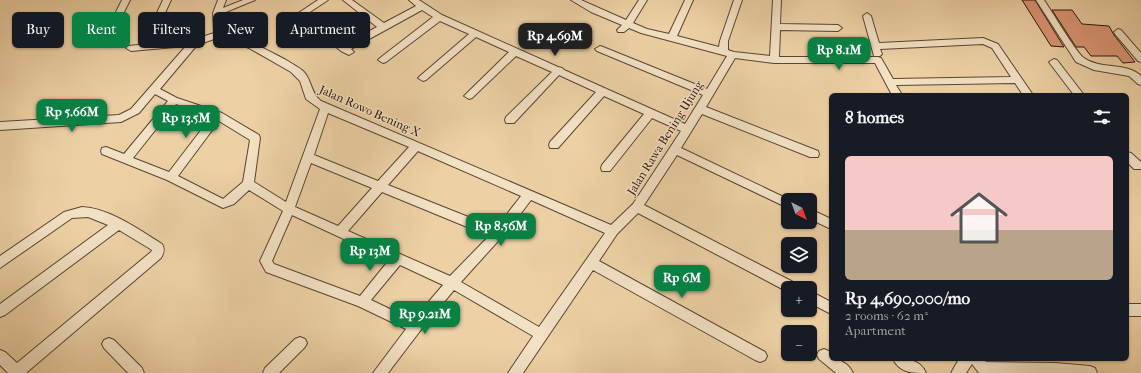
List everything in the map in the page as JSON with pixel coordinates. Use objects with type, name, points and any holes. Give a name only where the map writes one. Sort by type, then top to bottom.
[{"type":"street","points":[[120,12],[126,0]]},
{"type":"street","points":[[161,12],[167,0]]},
{"type":"street","points":[[217,12],[222,0]]},
{"type":"street","points":[[220,12],[251,0]]},
{"type":"street","points":[[324,0],[301,14],[347,51],[419,2],[439,17],[559,70],[688,130]]},
{"type":"street","points":[[347,0],[384,27]]},
{"type":"street","points":[[575,0],[589,3],[629,25],[644,31],[672,37],[728,53],[774,60],[878,60]]},
{"type":"street","points":[[621,30],[629,25],[642,0]]},
{"type":"street","points":[[672,37],[689,0]]},
{"type":"street","name":"Jalan Rawa Bening Ujung","points":[[515,373],[613,231],[637,206],[688,130],[709,94],[728,53],[724,41],[738,0]]},
{"type":"street","points":[[774,60],[777,0]]},
{"type":"street","points":[[1041,1],[1079,60],[1094,67],[1137,73],[1141,82]]},
{"type":"street","points":[[867,16],[876,46],[878,60],[896,93]]},
{"type":"street","points":[[383,60],[439,17]]},
{"type":"street","points":[[775,27],[838,28]]},
{"type":"street","points":[[1118,32],[1141,59]]},
{"type":"street","points":[[423,78],[476,33]]},
{"type":"street","points":[[876,46],[982,41],[990,43],[995,46],[1027,93]]},
{"type":"street","points":[[131,48],[138,47]]},
{"type":"street","points":[[0,126],[121,118],[135,111],[190,48]]},
{"type":"street","name":"Jalan Rowo Bening X","points":[[258,48],[296,71],[303,78],[308,97],[313,102],[613,231]]},
{"type":"street","points":[[600,49],[709,94]]},
{"type":"street","points":[[469,96],[516,51]]},
{"type":"street","points":[[1054,62],[1077,93]]},
{"type":"street","points":[[510,120],[559,70]]},
{"type":"street","points":[[889,82],[1018,80]]},
{"type":"street","points":[[106,151],[171,177],[223,204],[230,202],[248,184],[256,138],[218,116],[174,100],[157,91]]},
{"type":"street","points":[[554,145],[603,91]]},
{"type":"street","points":[[126,159],[174,100]]},
{"type":"street","points":[[325,108],[289,209],[266,261],[270,268],[362,302],[415,328]]},
{"type":"street","points":[[700,109],[814,154]]},
{"type":"street","points":[[606,168],[651,113]]},
{"type":"street","points":[[171,177],[218,116]]},
{"type":"street","points":[[341,231],[416,146]]},
{"type":"street","points":[[675,150],[781,201]]},
{"type":"street","points":[[308,157],[497,234]]},
{"type":"street","points":[[1129,158],[1138,166]]},
{"type":"street","points":[[248,184],[289,209],[341,231],[452,283],[542,335]]},
{"type":"street","points":[[380,373],[452,283],[505,226],[529,194]]},
{"type":"street","points":[[637,206],[781,282]]},
{"type":"street","points":[[0,263],[68,214],[86,210],[134,232],[158,248],[157,254],[18,372],[0,356]]},
{"type":"street","points":[[817,217],[829,223]]},
{"type":"street","points":[[0,311],[118,224]]},
{"type":"street","points":[[362,302],[398,258]]},
{"type":"street","points":[[592,263],[760,356]]},
{"type":"street","points":[[817,301],[829,307]]},
{"type":"street","points":[[1129,310],[1141,310]]},
{"type":"street","points":[[270,373],[300,343]]},
{"type":"street","points":[[109,344],[137,373]]},
{"type":"street","points":[[824,355],[829,359]]},
{"type":"street","points":[[831,361],[846,373]]},
{"type":"street","points":[[903,361],[919,373]]},
{"type":"street","points":[[958,373],[966,361]]},
{"type":"street","points":[[982,367],[1090,373]]},
{"type":"building","points":[[1022,0],[1035,0],[1064,47],[1051,46]]},
{"type":"building","points":[[1052,10],[1072,10],[1082,24],[1109,26],[1114,35],[1135,62],[1123,63],[1117,56],[1091,56],[1084,47],[1076,47]]}]
